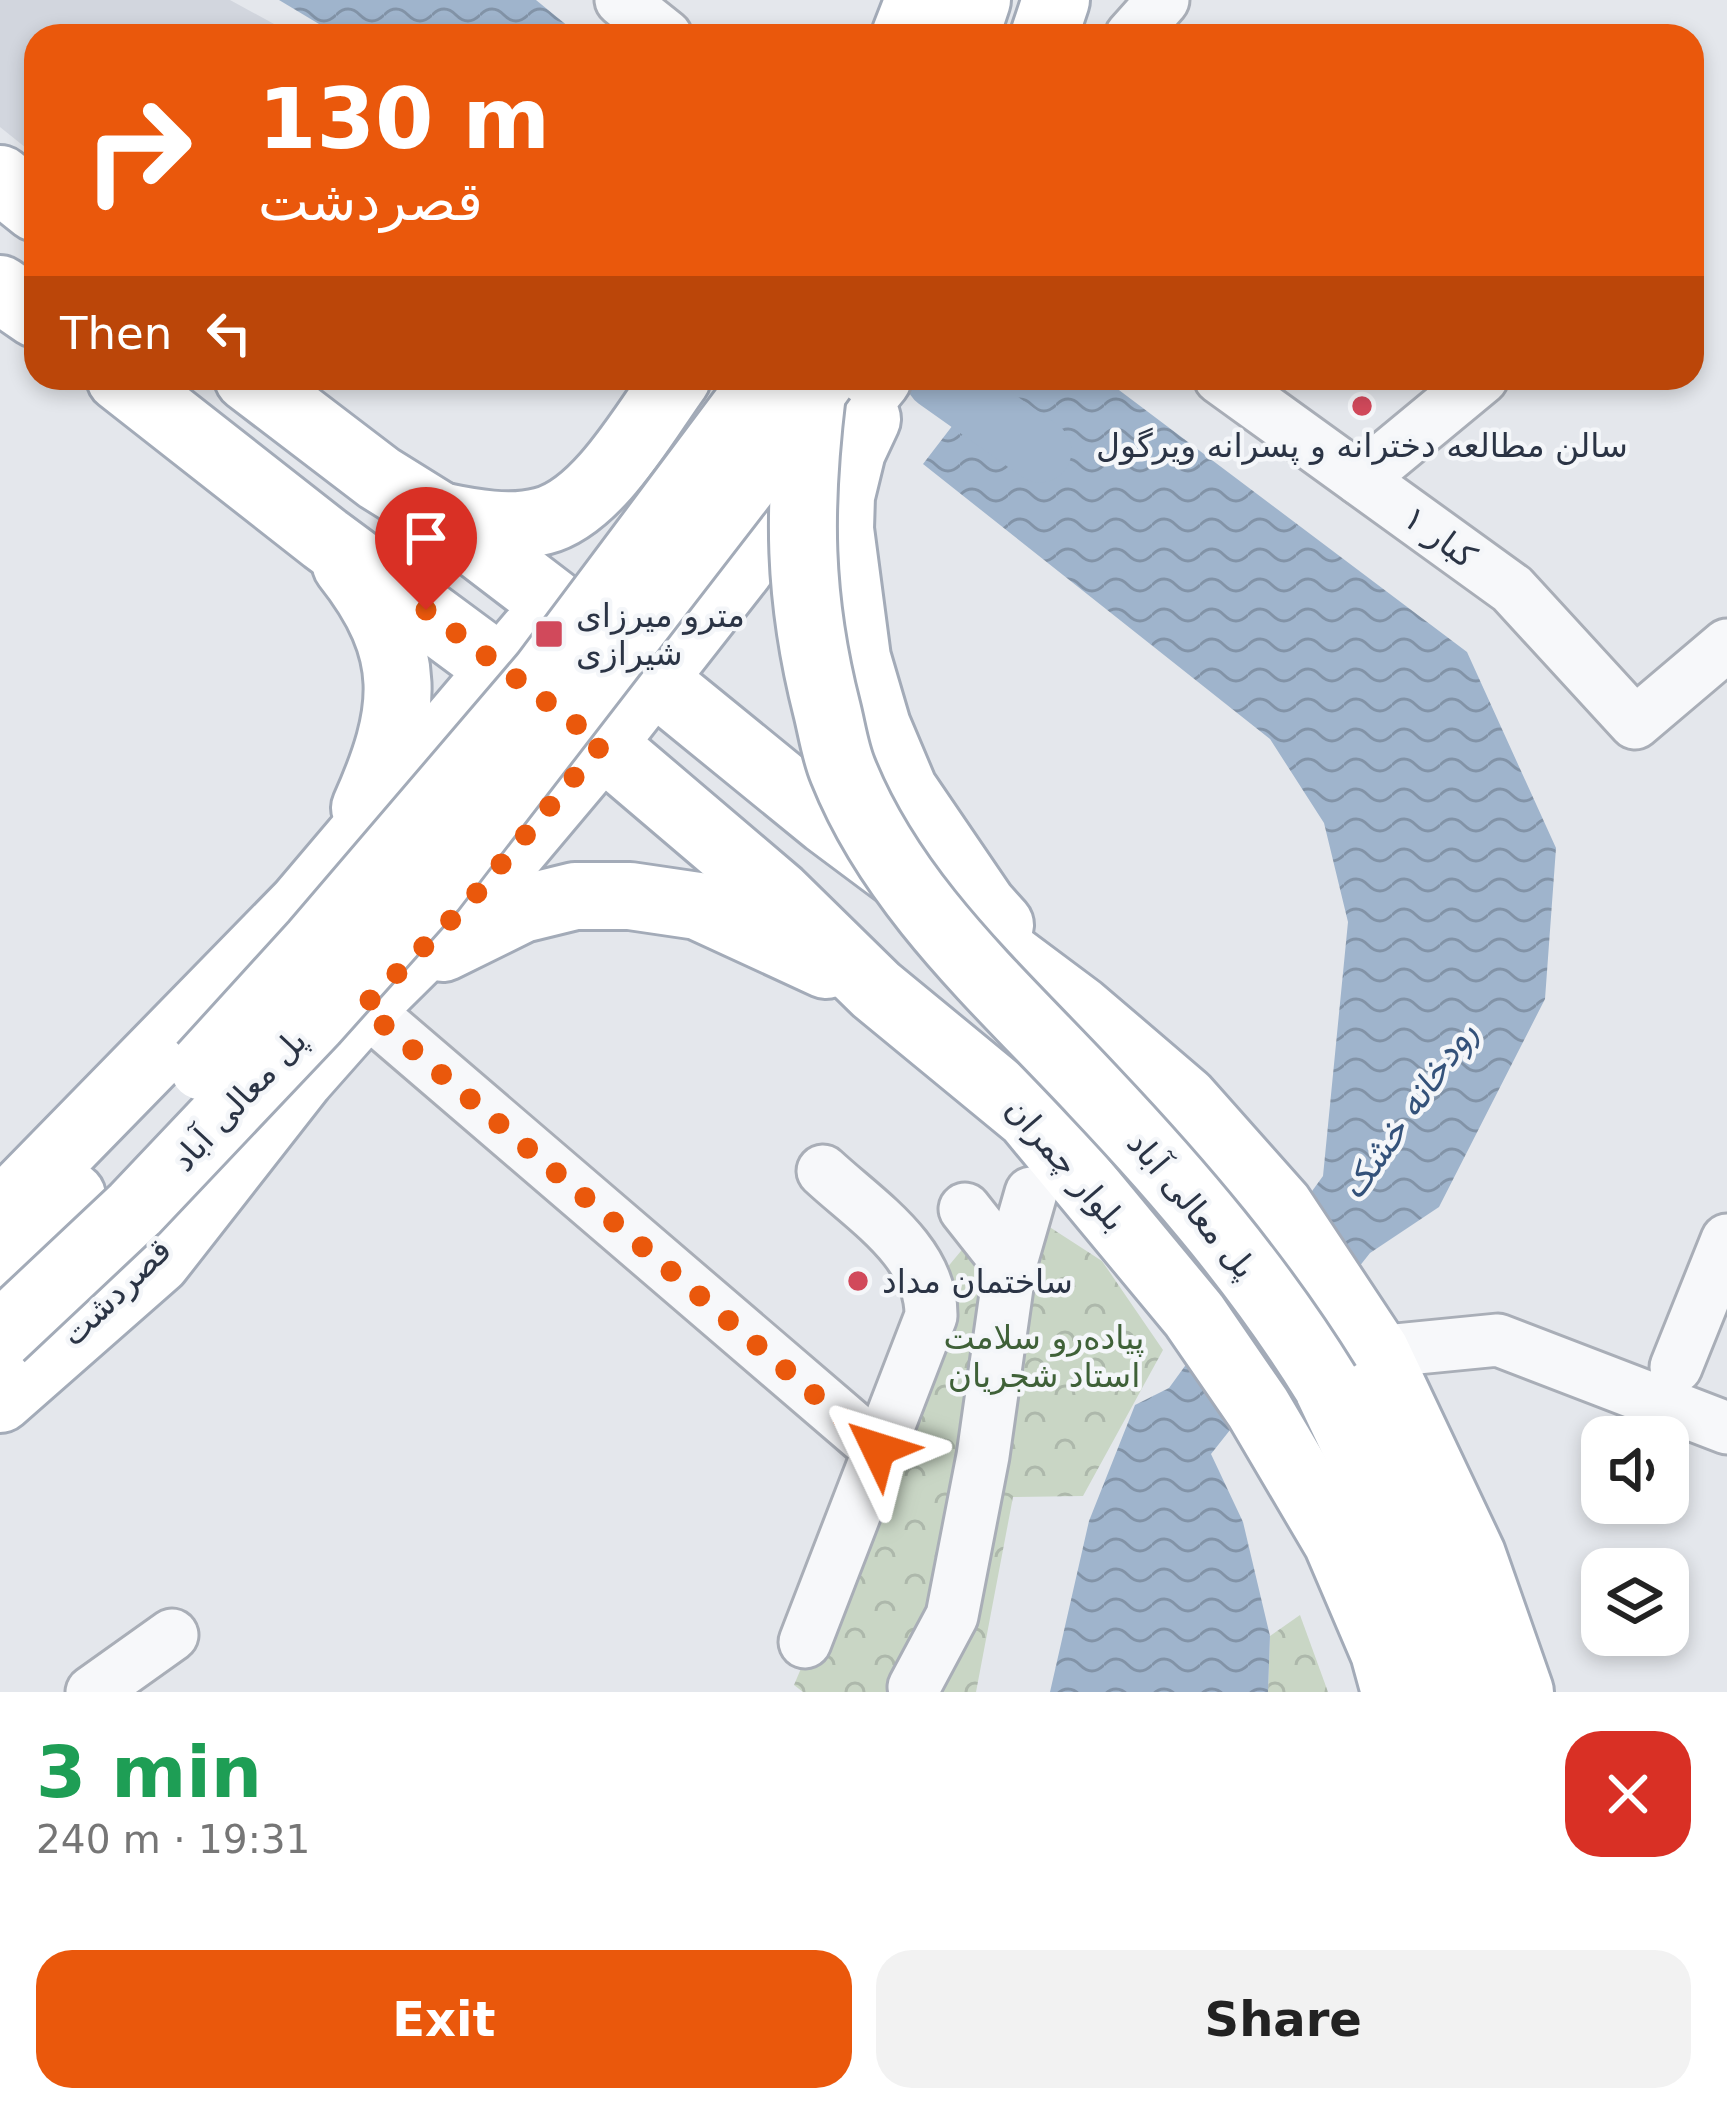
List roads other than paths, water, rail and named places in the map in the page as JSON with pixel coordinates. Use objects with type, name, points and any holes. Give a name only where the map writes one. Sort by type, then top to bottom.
[{"type":"main road","points":[[0,179],[24,198]]},
{"type":"main road","points":[[135,390],[326,539],[384,623],[400,676],[395,734],[346,850]]},
{"type":"main road","points":[[264,390],[556,605],[827,821],[1080,1010],[1184,1099],[1280,1207],[1350,1347],[1472,1555],[1520,1692]]},
{"type":"main road","points":[[440,516],[481,525],[542,522],[578,502],[612,467],[668,390]]},
{"type":"main road","name":"پل معالی آباد","points":[[0,1265],[203,1067],[315,944],[544,676],[758,390]]},
{"type":"main road","points":[[852,390],[852,451],[840,529],[857,658],[877,726],[904,790],[982,907],[1080,1010]]},
{"type":"main road","name":"پل معالی آباد","points":[[0,1336],[135,1209],[314,1020],[432,888],[760,464],[852,390]]},
{"type":"main road","name":"پل معالی آباد","points":[[852,390],[800,518],[813,656],[842,769],[877,840],[976,969],[1214,1225],[1294,1333],[1350,1347]]},
{"type":"main road","name":"قصردشت","points":[[0,1399],[157,1261],[271,1111],[380,989],[470,901],[602,744],[740,568],[852,390]]},
{"type":"main road","points":[[612,467],[615,487],[640,530],[683,558],[740,568]]},
{"type":"main road","name":"بلوار چمران","points":[[326,539],[602,744],[778,894],[876,990],[1029,1116],[1194,1315],[1258,1408],[1337,1542],[1384,1652],[1395,1692]]},
{"type":"main road","points":[[0,1214],[301,906],[556,605]]},
{"type":"main road","points":[[380,989],[420,927],[524,804],[527,787],[507,765],[451,746],[438,748]]},
{"type":"main road","points":[[778,894],[782,856],[795,833],[827,821]]},
{"type":"main road","points":[[380,989],[522,909],[575,896],[630,896],[698,906],[876,990]]},
{"type":"main road","points":[[1350,1347],[1459,1692]]},
{"type":"street","points":[[621,0],[651,24]]},
{"type":"street","points":[[1142,24],[1163,0]]},
{"type":"street","name":"۱ کبار","points":[[1237,390],[1512,589],[1635,723],[1727,645]]},
{"type":"street","points":[[1360,479],[1468,390]]},
{"type":"street","points":[[380,989],[878,1449]]},
{"type":"street","points":[[805,1642],[932,1316],[932,1292],[905,1247],[823,1171]]},
{"type":"street","points":[[914,1687],[952,1616],[983,1456],[1010,1266],[1031,1193]]},
{"type":"street","points":[[964,1209],[1010,1266]]},
{"type":"street","points":[[1676,1367],[1727,1240]]},
{"type":"street","points":[[1350,1347],[1498,1340],[1727,1428]]},
{"type":"street","points":[[92,1692],[172,1636]]},
{"type":"water","points":[[279,0],[536,0],[565,24],[319,24]]},
{"type":"water","points":[[980,390],[1119,390],[1467,652],[1556,848],[1545,999],[1439,1207],[1370,1253],[1211,1454],[1243,1522],[1270,1636],[1268,1692],[1050,1692],[1089,1521],[1135,1405],[1169,1388],[1323,1176],[1348,922],[1324,823],[1270,739],[923,464]]},
{"type":"waterway","name":"رودخانه خشک","points":[[954,390],[1040,451]]},
{"type":"place","name":"سالن مطالعه دخترانه و پسرانه ویرگول","points":[[1362,406]]},
{"type":"place","name":"مترو میرزای شیرازی","points":[[549,634]]},
{"type":"place","name":"ساختمان مداد","points":[[858,1281]]},
{"type":"park label","name":"پیاده‌رو سلامت استاد شجریان","points":[[1044,1356]]}]
